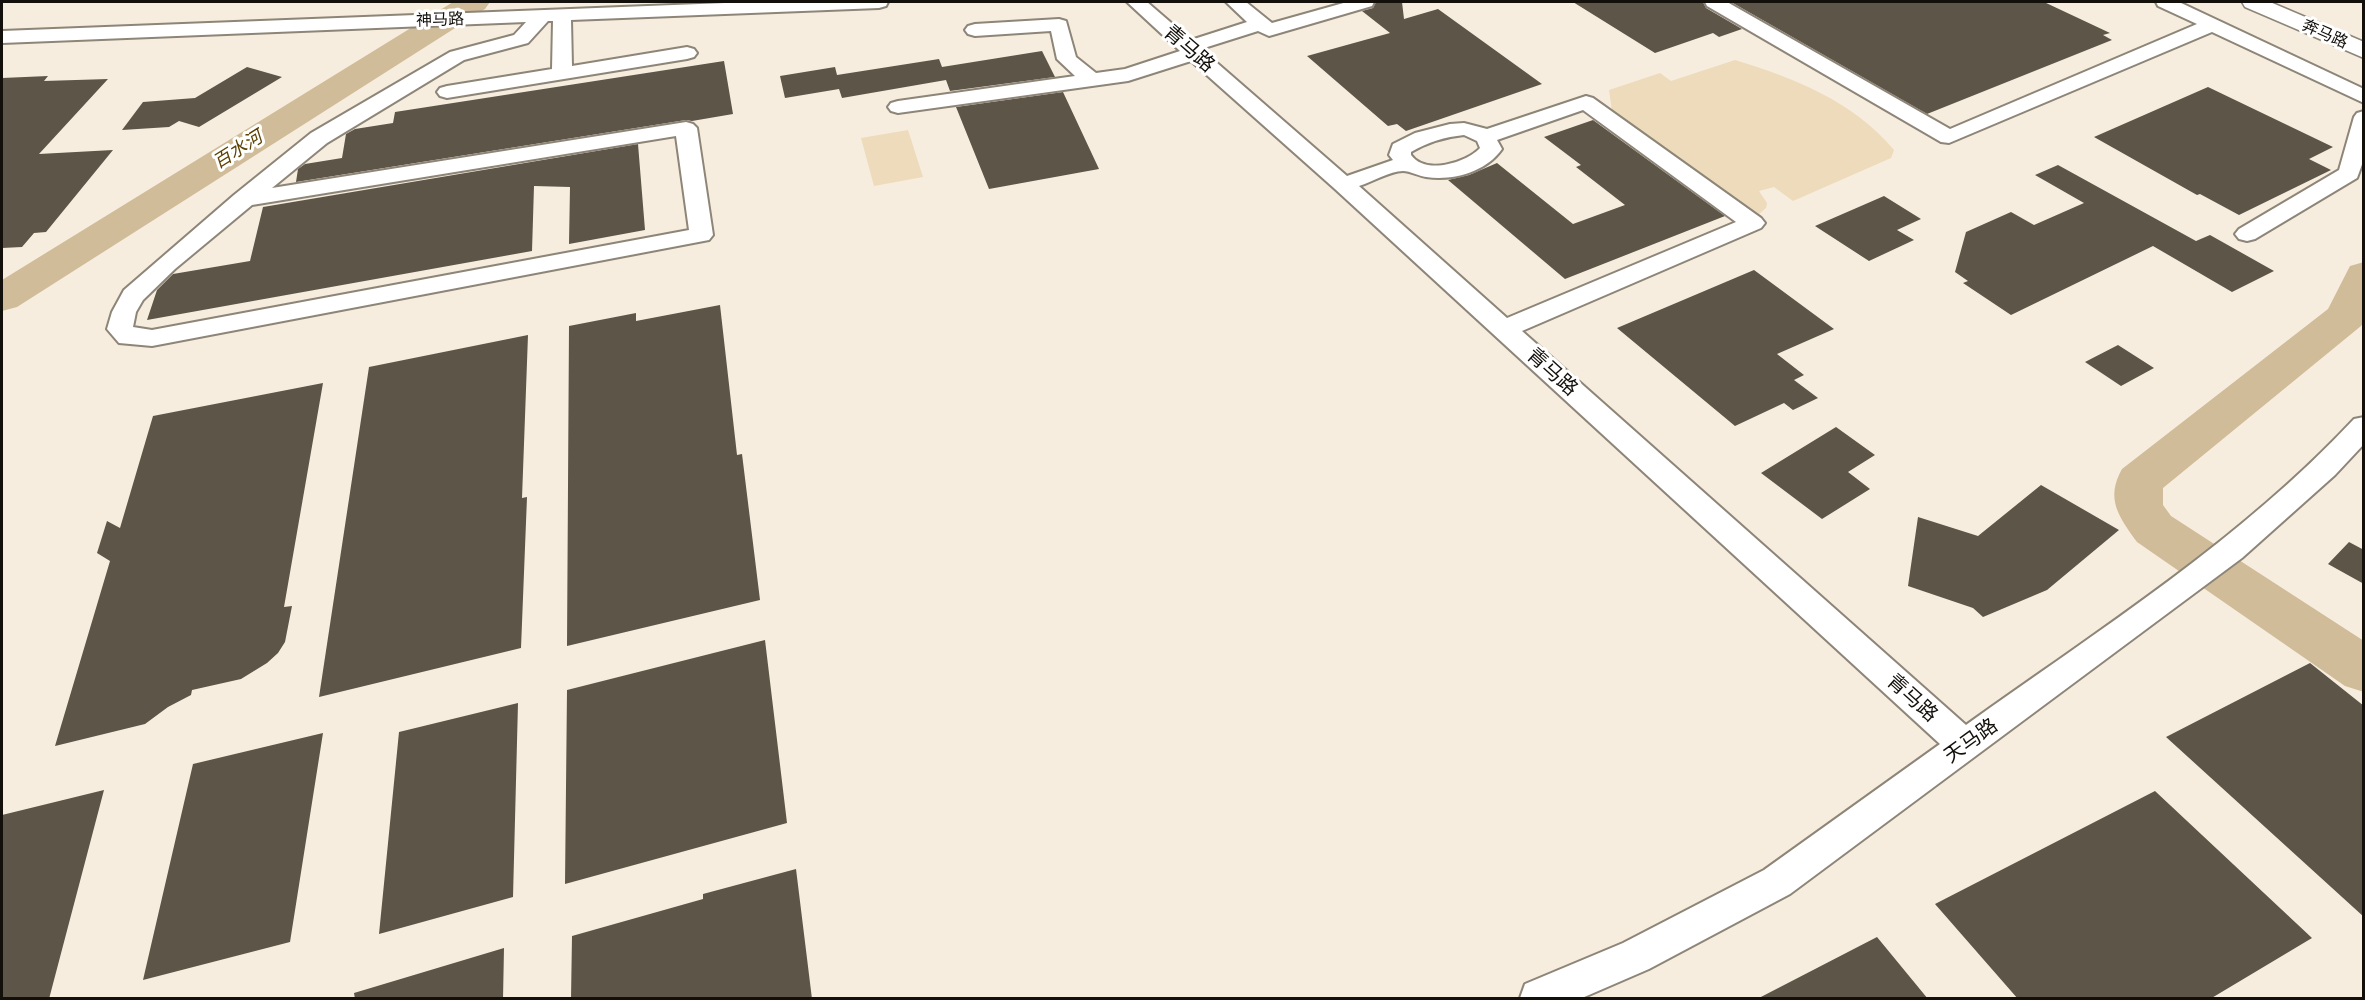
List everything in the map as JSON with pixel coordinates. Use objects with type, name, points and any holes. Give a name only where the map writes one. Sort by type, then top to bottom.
[{"type":"main road","name":"奔马路","points":[[2253,2],[2364,51]]},
{"type":"main road","name":"奔马路","points":[[2294,2],[2364,32]]},
{"type":"street","name":"神马路","points":[[2,38],[879,2]]},
{"type":"street","name":"青马路","points":[[1136,2],[1343,184],[1965,745]]},
{"type":"street","points":[[1235,2],[1269,30],[1365,2]]},
{"type":"street","points":[[1714,2],[1949,137],[2214,24]]},
{"type":"street","points":[[2165,2],[2364,98]]},
{"type":"street","points":[[242,200],[686,128],[700,235],[152,338],[128,337],[120,328],[124,312],[133,296],[242,200],[319,138],[457,56],[521,39],[552,16],[562,73]]},
{"type":"street","points":[[898,107],[1128,75],[1261,24]]},
{"type":"street","points":[[975,30],[1059,25],[1067,59],[1091,80]]},
{"type":"street","points":[[447,92],[687,53]]},
{"type":"street","points":[[1485,137],[1586,102],[1752,223],[1504,330]]},
{"type":"street","points":[[2247,234],[2349,172],[2364,117]]},
{"type":"street","points":[[1455,129],[1470,130],[1485,137],[1491,149],[1486,157],[1467,166],[1447,170],[1423,170],[1406,164],[1400,155],[1401,149],[1413,140],[1434,132],[1455,129]]},
{"type":"street","points":[[1343,184],[1406,164]]},
{"type":"street","name":"天马路","points":[[1539,999],[1636,956],[1777,882],[2232,550],[2325,468],[2364,426]]},
{"type":"shaded area","points":[[1735,60],[1800,83],[1841,105],[1878,133],[1894,150],[1891,158],[1793,201],[1774,187],[1759,191],[1767,203],[1766,208],[1759,214],[1612,111],[1609,90],[1660,73],[1671,81]]},
{"type":"shaded area","points":[[908,130],[923,177],[874,186],[861,138]]},
{"type":"building","points":[[1376,2],[1402,2],[1404,19],[1438,9],[1542,84],[1406,131],[1397,124],[1388,126],[1307,56],[1390,33],[1362,11],[1373,8]]},
{"type":"building","points":[[1573,2],[1703,2],[1706,8],[1742,29],[1719,37],[1713,33],[1655,53]]},
{"type":"building","points":[[1731,2],[2044,2],[2110,33],[2103,35],[2112,40],[1927,114]]},
{"type":"building","points":[[1042,51],[1055,77],[950,91],[946,80],[842,98],[839,89],[785,98],[780,76],[835,67],[837,75],[939,59],[942,67]]},
{"type":"building","points":[[724,61],[733,114],[296,182],[298,169],[305,164],[342,158],[346,134],[355,129],[393,123],[395,112]]},
{"type":"building","points":[[247,67],[282,77],[199,127],[179,121],[169,127],[122,130],[143,102],[195,98]]},
{"type":"building","points":[[48,76],[44,81],[108,79],[39,154],[113,150],[46,232],[34,233],[22,247],[2,248],[2,78]]},
{"type":"building","points":[[2208,87],[2333,147],[2309,159],[2331,170],[2239,215],[2200,194],[2197,195],[2094,137]]},
{"type":"building","points":[[1063,92],[1099,169],[989,189],[956,107]]},
{"type":"building","points":[[1593,120],[1725,216],[1565,279],[1448,180],[1469,175],[1497,163],[1573,224],[1625,205],[1576,167],[1581,165],[1544,137]]},
{"type":"building","points":[[638,144],[645,230],[569,244],[570,187],[534,186],[532,251],[147,320],[157,290],[173,274],[250,261],[263,207]]},
{"type":"building","points":[[2058,165],[2196,241],[2210,235],[2274,271],[2232,292],[2153,246],[2011,315],[1963,283],[1968,281],[1955,272],[1966,232],[2011,212],[2034,225],[2084,203],[2035,175]]},
{"type":"building","points":[[1884,196],[1921,219],[1897,230],[1914,240],[1869,261],[1815,226]]},
{"type":"building","points":[[1754,270],[1834,329],[1777,354],[1804,375],[1794,380],[1818,398],[1793,410],[1784,403],[1735,426],[1617,328]]},
{"type":"building","points":[[720,305],[737,455],[742,454],[760,600],[567,646],[569,326],[636,313],[636,321]]},
{"type":"building","points":[[528,335],[522,498],[527,497],[521,648],[319,697],[369,367]]},
{"type":"building","points":[[2118,345],[2154,368],[2121,386],[2085,362]]},
{"type":"building","points":[[323,383],[284,607],[292,606],[285,642],[278,653],[267,663],[241,679],[192,690],[191,695],[168,707],[145,724],[55,746],[110,561],[97,553],[107,521],[120,528],[153,416]]},
{"type":"building","points":[[1836,427],[1875,455],[1848,472],[1870,489],[1822,519],[1761,473]]},
{"type":"building","points":[[2041,485],[2119,530],[2047,590],[1983,617],[1973,608],[1908,586],[1918,517],[1978,536]]},
{"type":"building","points":[[2349,542],[2364,550],[2364,584],[2328,564]]},
{"type":"building","points":[[765,640],[787,823],[565,884],[567,690]]},
{"type":"building","points":[[2310,663],[2364,706],[2364,917],[2166,737]]},
{"type":"building","points":[[518,703],[513,897],[379,934],[399,732]]},
{"type":"building","points":[[323,733],[290,942],[143,980],[193,764]]},
{"type":"building","points":[[104,790],[49,999],[2,999],[2,815]]},
{"type":"building","points":[[2155,791],[2312,938],[2210,999],[2018,999],[1935,904]]},
{"type":"building","points":[[796,869],[812,999],[571,999],[572,936],[703,899],[703,894]]},
{"type":"building","points":[[1877,937],[1928,999],[1757,999]]},
{"type":"building","points":[[504,948],[503,999],[355,999],[354,993]]},
{"type":"waterway","name":"百水河","points":[[2,298],[474,2]]},
{"type":"waterway","points":[[2364,275],[2346,316],[2139,481],[2139,508],[2154,529],[2364,670]]}]
